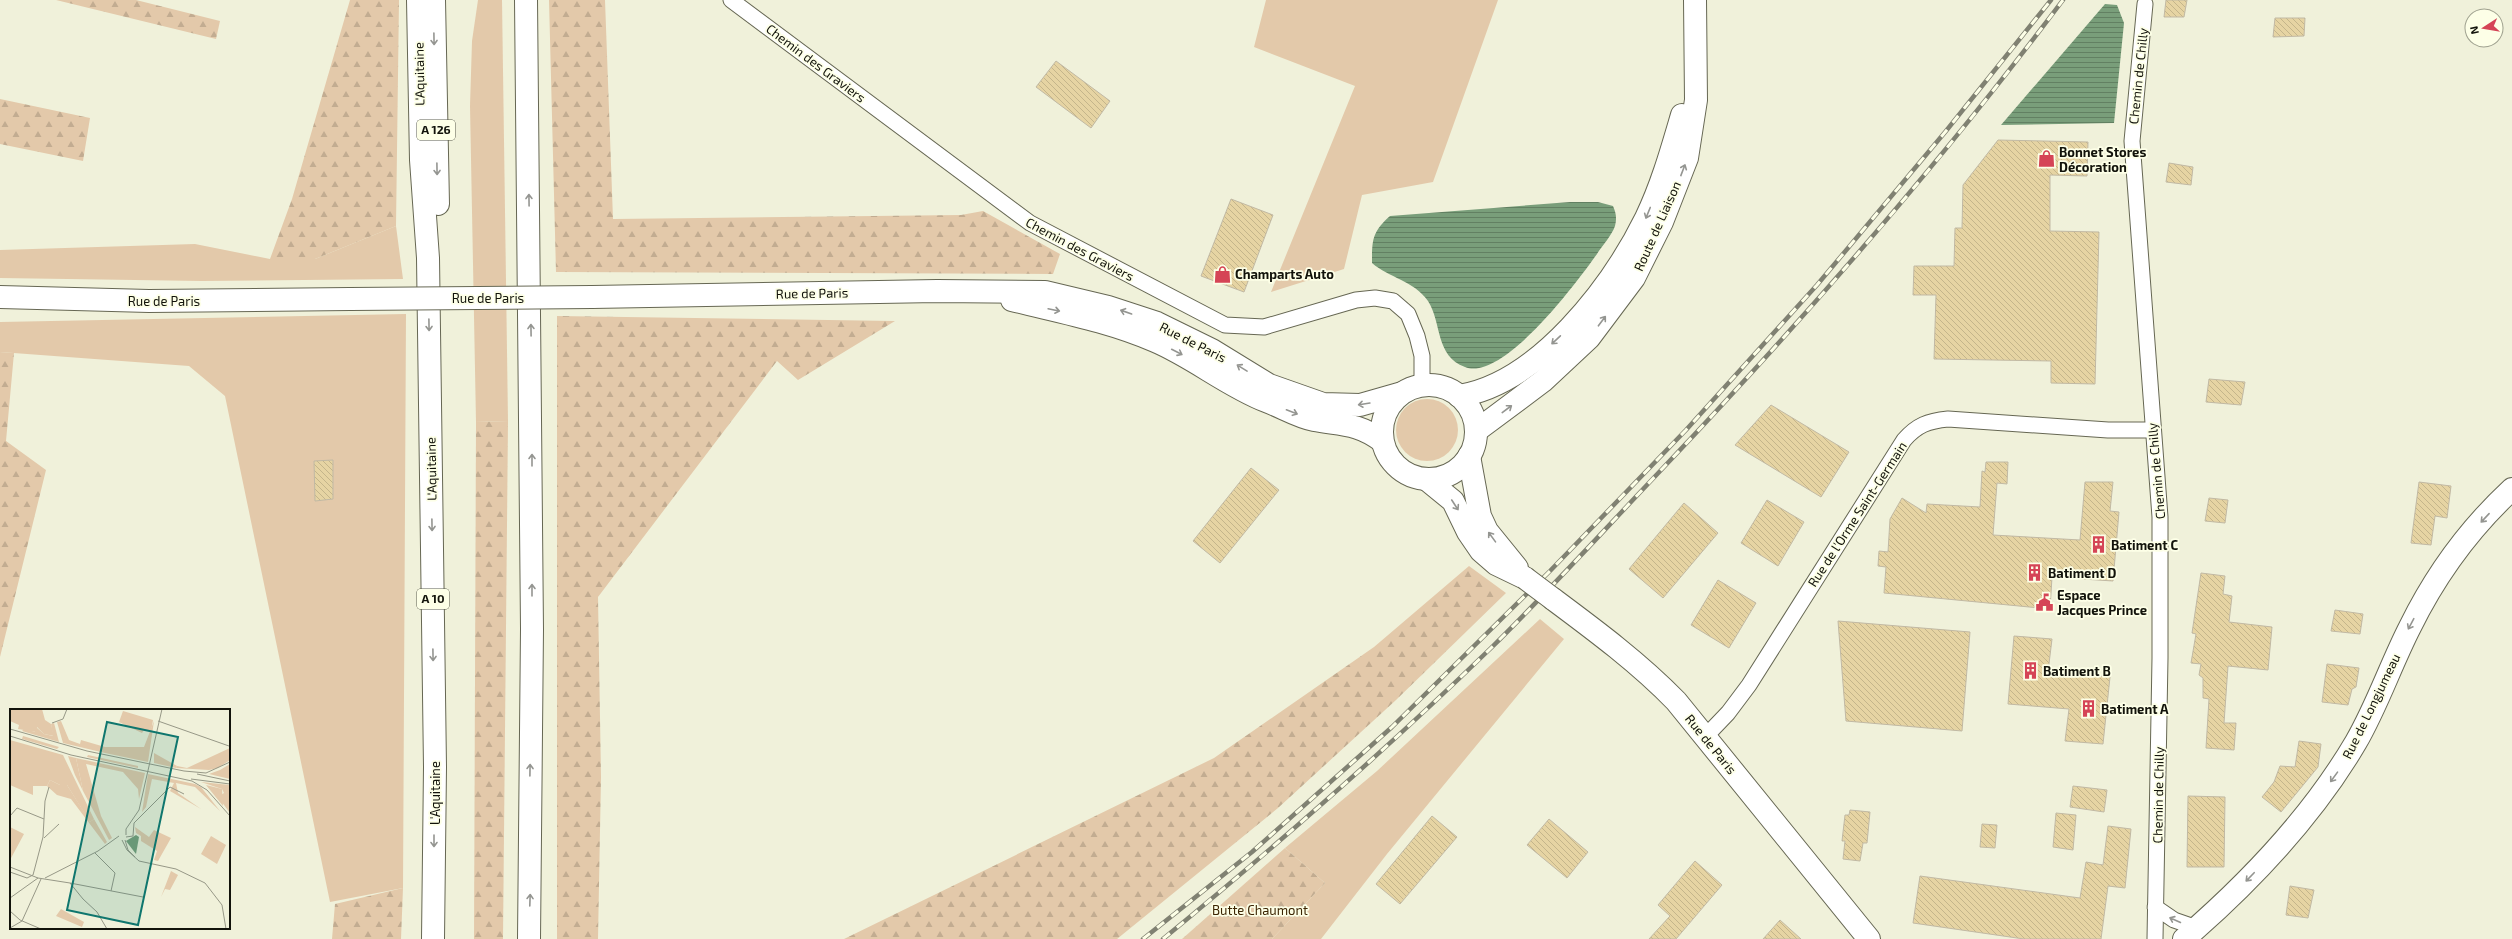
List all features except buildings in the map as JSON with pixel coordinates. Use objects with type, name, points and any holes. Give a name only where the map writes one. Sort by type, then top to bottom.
[{"type":"main road","name":"L'Aquitaine","points":[[418,0],[421,160],[428,258],[435,767],[433,939]]},
{"type":"main road","name":"A 126","points":[[428,258],[438,202],[434,0]]},
{"type":"main road","points":[[526,0],[532,621],[529,939]]},
{"type":"main road","name":"Route de Liaison","points":[[1476,431],[1543,381],[1590,338],[1634,278],[1662,222],[1687,158],[1696,100],[1695,0]]},
{"type":"main road","name":"Route de Liaison","points":[[1459,396],[1479,392],[1493,386],[1533,362],[1575,322],[1615,271],[1646,218],[1670,156],[1685,102],[1696,27]]},
{"type":"main road","name":"Rue de Paris","points":[[0,297],[149,301],[592,297],[976,290],[1045,292],[1108,307],[1157,323],[1212,350],[1269,385],[1323,404],[1360,405],[1402,393]]},
{"type":"main road","name":"Rue de Paris","points":[[976,290],[1102,321],[1155,341],[1208,368],[1258,398],[1313,420],[1354,425],[1367,430],[1382,441]]},
{"type":"main road","points":[[1422,385],[1441,387],[1459,396],[1471,412],[1476,431],[1474,444],[1469,456],[1458,469],[1448,474],[1426,479],[1405,473],[1396,466],[1387,455],[1382,441],[1382,428],[1385,414],[1392,403],[1402,393],[1422,385]]},
{"type":"main road","name":"Rue de Paris","points":[[1469,456],[1480,516],[1496,543],[1525,578]]},
{"type":"main road","name":"Rue de Paris","points":[[1426,479],[1453,501],[1468,532],[1481,551],[1496,564],[1525,578],[1553,598],[1652,677],[1676,701],[1868,939]]},
{"type":"main road","name":"Rue de Longjumeau","points":[[2191,933],[2273,853],[2310,810],[2337,772],[2357,740],[2410,626],[2455,552],[2512,489]]},
{"type":"street","name":"Chemin des Graviers","points":[[732,0],[1030,223],[1225,325],[1264,327],[1356,300],[1375,298],[1393,301],[1408,314],[1417,336],[1422,356],[1422,385]]},
{"type":"street","name":"Chemin de Chilly","points":[[2145,4],[2132,141],[2152,430],[2160,517],[2160,658],[2155,939]]},
{"type":"street","name":"Rue de l'Orme Saint-Germain","points":[[1705,737],[1728,713],[1749,685],[1896,453],[1912,431],[1933,420],[1948,419],[2108,430],[2152,430]]},
{"type":"street","name":"Rue de Longjumeau","points":[[2155,906],[2191,933]]},
{"type":"green space","points":[[56,0],[136,0],[220,21],[216,39]]},
{"type":"green space","points":[[350,0],[399,0],[396,226],[315,259],[270,259],[292,199]]},
{"type":"green space","points":[[478,0],[502,0],[508,421],[476,422],[470,106],[472,41]]},
{"type":"green space","points":[[549,0],[605,0],[613,219],[961,215],[983,211],[1060,254],[1053,274],[556,272]]},
{"type":"green space","points":[[1266,0],[1498,0],[1433,182],[1362,195],[1344,269],[1271,292],[1355,86],[1254,47]]},
{"type":"green space","points":[[0,99],[90,118],[83,161],[0,144]]},
{"type":"green space","points":[[396,226],[403,279],[202,281],[0,278],[0,250],[195,244],[270,259],[315,259]]},
{"type":"green space","points":[[406,314],[403,888],[330,902],[225,396],[189,366],[0,352],[0,322]]},
{"type":"green space","points":[[557,316],[895,321],[798,380],[777,361],[598,597],[601,777],[598,939],[557,939]]},
{"type":"green space","points":[[0,352],[14,353],[6,441],[46,470],[0,657]]},
{"type":"green space","points":[[1427,399],[1439,401],[1449,408],[1456,418],[1458,430],[1456,442],[1449,452],[1439,459],[1427,461],[1415,459],[1405,452],[1398,442],[1396,430],[1398,418],[1405,408],[1415,401]]},
{"type":"green space","points":[[508,421],[503,939],[474,939],[476,422]]},
{"type":"green space","points":[[1469,566],[1506,593],[1396,700],[1278,808],[1117,939],[844,939],[1214,758],[1374,647]]},
{"type":"green space","points":[[1540,619],[1564,639],[1387,854],[1321,939],[1272,939],[1325,883],[1285,848],[1377,771]]},
{"type":"green space","name":"Butte Chaumont","points":[[1285,848],[1325,883],[1272,939],[1182,939]]},
{"type":"green space","points":[[403,888],[401,939],[332,939],[335,904]]},
{"type":"shaded area","points":[[2105,4],[2117,5],[2124,23],[2114,123],[2001,125]]},
{"type":"shaded area","points":[[1570,202],[1598,202],[1613,206],[1616,218],[1614,229],[1573,286],[1538,327],[1499,360],[1481,368],[1465,367],[1455,362],[1444,347],[1440,338],[1428,301],[1415,288],[1372,263],[1374,237],[1376,232],[1390,216]]},
{"type":"railway","points":[[1143,939],[1252,852],[1392,727],[1550,571],[1686,430],[1817,285],[1946,131],[2051,0]]},
{"type":"railway","points":[[1163,939],[1289,833],[1371,760],[1513,626],[1716,412],[1870,240],[1920,181],[2063,0]]},
{"type":"place","name":"Bonnet Stores Décoration","points":[[2046,159]]},
{"type":"place","name":"Champarts Auto","points":[[1222,274]]},
{"type":"place","name":"Batiment C","points":[[2098,545]]},
{"type":"place","name":"Batiment D","points":[[2035,573]]},
{"type":"place","name":"Espace Jacques Prince","points":[[2044,602]]},
{"type":"place","name":"Batiment B","points":[[2030,671]]},
{"type":"place","name":"Batiment A","points":[[2088,709]]}]
